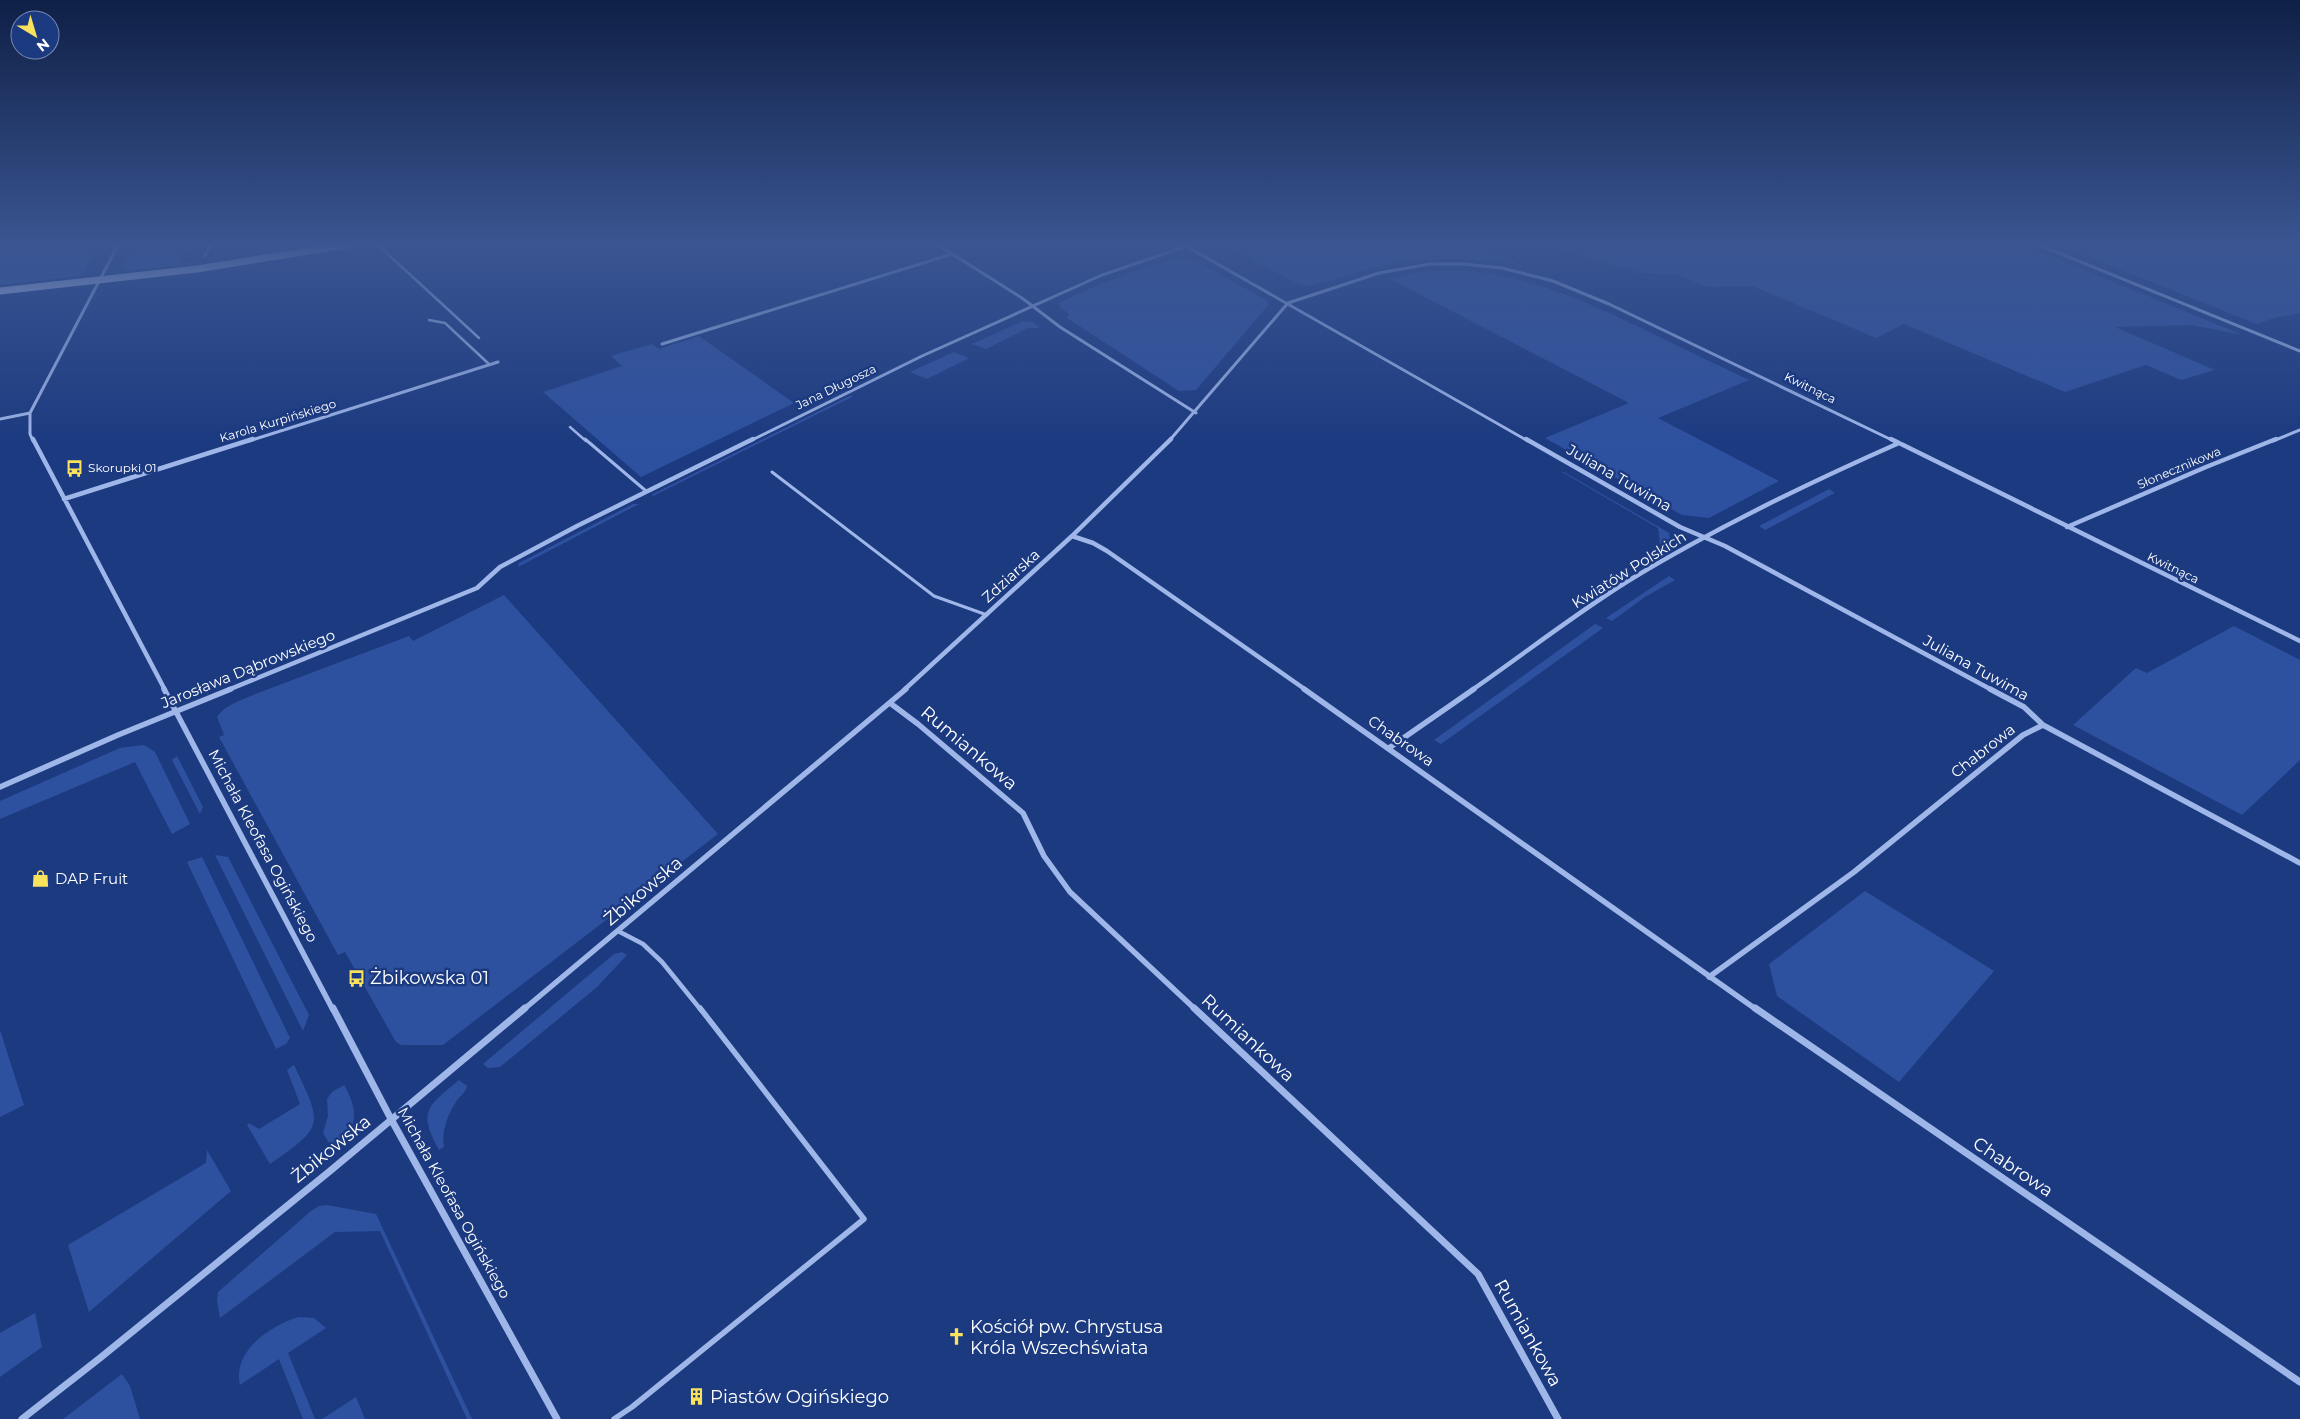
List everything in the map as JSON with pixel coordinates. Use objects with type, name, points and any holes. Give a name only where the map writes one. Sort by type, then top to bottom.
[{"type":"street","points":[[0,419],[30,413],[83,311]]},
{"type":"street","points":[[662,344],[768,311]]},
{"type":"street","name":"Jana Długosza","points":[[500,567],[646,491],[1018,311]]},
{"type":"street","points":[[1039,311],[1060,327],[1196,412]]},
{"type":"street","name":"Zdziarska","points":[[725,842],[890,704],[1072,536],[1196,412],[1281,311]]},
{"type":"street","name":"Juliana Tuwima","points":[[1302,311],[1680,527],[1725,546],[2024,707],[2043,725]]},
{"type":"street","name":"Kwitnąca","points":[[1624,311],[1899,443],[2300,641]]},
{"type":"street","points":[[2201,311],[2300,351]]},
{"type":"street","name":"Karola Kurpińskiego","points":[[64,499],[498,362]]},
{"type":"street","name":"Michała Kleofasa Ogińskiego","points":[[30,413],[30,434],[64,499],[391,1119],[557,1419]]},
{"type":"street","name":"Słonecznikowa","points":[[2067,527],[2206,467],[2300,430]]},
{"type":"street","name":"Kwiatów Polskich","points":[[1389,748],[1612,592],[1703,538],[1796,490],[1899,443]]},
{"type":"street","name":"Chabrowa","points":[[1072,536],[1094,543],[1102,548],[1389,748],[1709,977],[2300,1382]]},
{"type":"street","name":"Jarosława Dąbrowskiego","points":[[0,787],[477,588],[500,567]]},
{"type":"street","name":"Rumiankowa","points":[[890,704],[918,724],[1023,813],[1044,856],[1070,892],[1478,1274],[1558,1419]]},
{"type":"street","points":[[2043,725],[2300,863]]},
{"type":"street","name":"Chabrowa","points":[[1709,977],[1854,872],[2023,735],[2043,725]]},
{"type":"street","name":"Żbikowska","points":[[22,1419],[84,1372],[725,842]]},
{"type":"lane","points":[[450,311],[479,338]]},
{"type":"lane","points":[[429,320],[444,323],[490,365]]},
{"type":"lane","points":[[570,427],[646,491]]},
{"type":"lane","points":[[772,472],[934,596],[986,615]]},
{"type":"lane","points":[[614,1419],[632,1407],[864,1219],[728,1042],[662,962],[643,944],[618,931]]},
{"type":"shaded area","points":[[1065,311],[1263,311],[1196,390],[1179,391],[1067,318],[1069,314]]},
{"type":"shaded area","points":[[1452,311],[1604,311],[1749,380],[1658,418],[1779,481],[1709,518],[1682,515],[1545,438],[1629,403]]},
{"type":"shaded area","points":[[1813,311],[2185,311],[2243,335],[2192,325],[2115,327],[2215,370],[2181,380],[2146,365],[2065,392],[1904,324],[1876,338]]},
{"type":"shaded area","points":[[2225,311],[2300,311],[2300,313],[2274,318],[2257,324]]},
{"type":"shaded area","points":[[1023,321],[1033,322],[1040,328],[1028,328],[986,349],[972,344]]},
{"type":"shaded area","points":[[699,336],[794,403],[641,477],[543,392],[622,366],[611,356],[652,344],[659,349]]},
{"type":"shaded area","points":[[954,352],[969,358],[927,379],[910,372]]},
{"type":"shaded area","points":[[849,396],[854,396],[651,497],[653,494]]},
{"type":"shaded area","points":[[1562,472],[1669,533],[1670,538],[1660,544],[1658,528]]},
{"type":"shaded area","points":[[1829,489],[1835,493],[1765,530],[1759,526]]},
{"type":"shaded area","points":[[633,504],[639,504],[518,567],[519,563]]},
{"type":"shaded area","points":[[1669,576],[1675,580],[1645,597],[1612,621],[1606,618]]},
{"type":"shaded area","points":[[504,595],[718,834],[443,1045],[401,1045],[396,1042],[345,952],[338,955],[219,737],[224,735],[217,717],[228,706],[253,695],[409,636],[413,641]]},
{"type":"shaded area","points":[[1595,624],[1603,628],[1441,744],[1434,740]]},
{"type":"shaded area","points":[[2234,626],[2300,660],[2300,760],[2242,815],[2073,725],[2136,668],[2147,673]]},
{"type":"shaded area","points":[[144,745],[155,752],[190,824],[172,834],[135,762],[0,819],[0,801],[120,748]]},
{"type":"shaded area","points":[[177,756],[203,807],[200,814],[172,760]]},
{"type":"shaded area","points":[[215,855],[228,857],[309,1015],[303,1031]]},
{"type":"shaded area","points":[[202,857],[290,1038],[286,1044],[276,1049],[187,862]]},
{"type":"shaded area","points":[[1865,891],[1994,971],[1899,1082],[1777,996],[1769,964]]},
{"type":"shaded area","points":[[622,952],[627,955],[597,987],[500,1067],[488,1068],[483,1064],[614,954]]},
{"type":"shaded area","points":[[0,1030],[24,1105],[0,1117]]},
{"type":"shaded area","points":[[294,1065],[310,1100],[314,1122],[310,1132],[301,1141],[270,1164],[247,1125],[249,1123],[259,1129],[300,1104],[287,1070]]},
{"type":"shaded area","points":[[459,1080],[467,1086],[450,1112],[444,1129],[444,1147],[439,1150],[428,1126],[429,1110],[440,1096]]},
{"type":"shaded area","points":[[344,1085],[352,1104],[354,1120],[348,1135],[334,1151],[323,1133],[328,1116],[327,1099],[332,1092]]},
{"type":"shaded area","points":[[207,1150],[231,1191],[89,1312],[68,1245],[206,1163]]},
{"type":"shaded area","points":[[327,1205],[376,1214],[472,1419],[467,1419],[380,1231],[335,1232],[220,1318],[217,1300],[218,1292],[311,1211],[319,1206]]},
{"type":"shaded area","points":[[35,1313],[42,1347],[0,1377],[0,1333]]},
{"type":"shaded area","points":[[299,1317],[314,1318],[326,1328],[288,1353],[315,1419],[303,1419],[279,1359],[240,1385],[239,1373],[242,1361],[256,1341],[277,1326]]},
{"type":"shaded area","points":[[122,1374],[130,1386],[140,1419],[63,1419]]},
{"type":"shaded area","points":[[356,1397],[365,1419],[322,1419]]},
{"type":"place","name":"Skorupki 01","points":[[74,468]]},
{"type":"place","name":"DAP Fruit","points":[[41,879]]},
{"type":"place","name":"Żbikowska 01","points":[[356,978]]},
{"type":"place","name":"Kościół pw. Chrystusa Króla Wszechświata","points":[[956,1337]]},
{"type":"place","name":"Piastów Ogińskiego","points":[[696,1397]]}]
